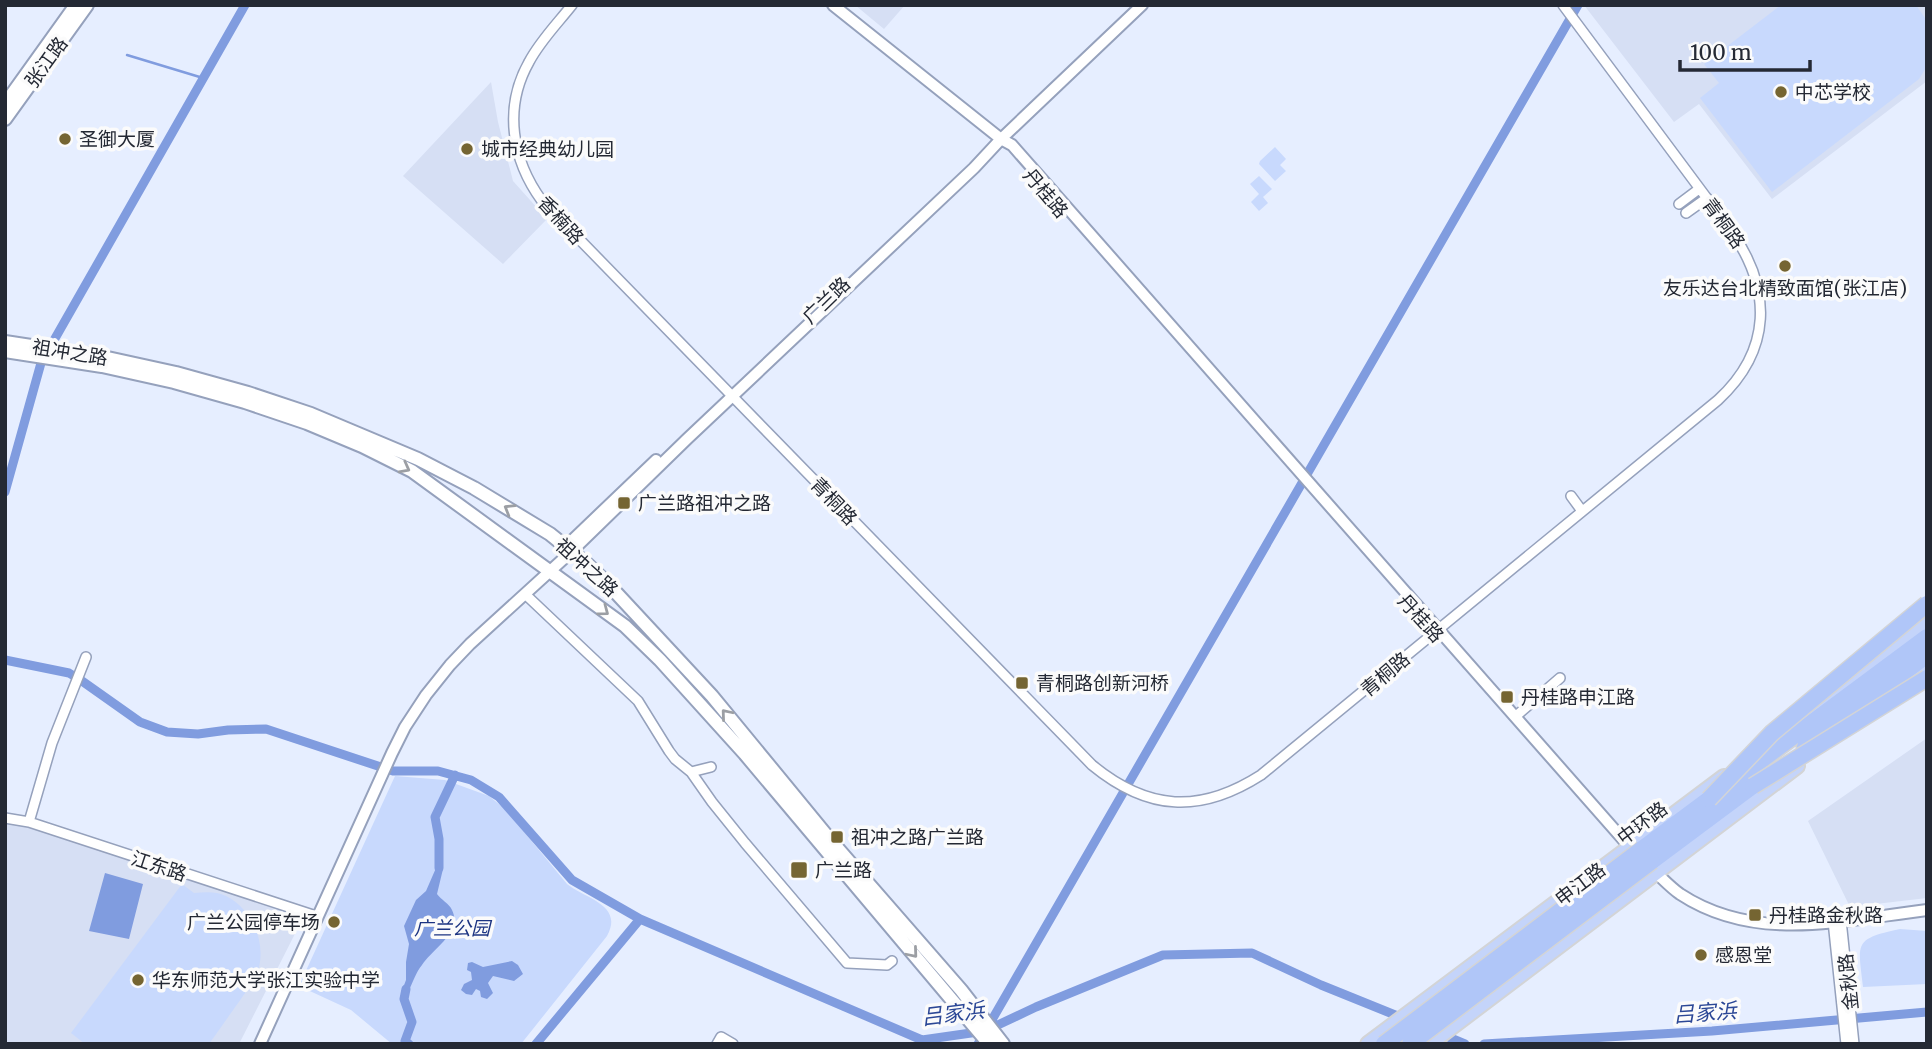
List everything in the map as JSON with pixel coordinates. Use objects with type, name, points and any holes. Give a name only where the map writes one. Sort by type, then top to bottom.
[{"type":"highway","points":[[1709,799],[1772,733],[1927,604]]},
{"type":"highway","name":"中环路","points":[[1384,1044],[1632,849],[1709,799],[1927,637]]},
{"type":"highway","name":"中环路","points":[[1410,1044],[1927,655]]},
{"type":"highway","points":[[1752,786],[1927,678]]},
{"type":"main road","name":"张江路","points":[[5,104],[76,5]]},
{"type":"main road","name":"张江路","points":[[5,119],[87,5]]},
{"type":"main road","name":"祖冲之路","points":[[9,345],[176,373],[311,414],[418,459],[507,508],[568,549],[587,564],[637,614],[712,696],[955,993],[989,1044]]},
{"type":"main road","name":"祖冲之路","points":[[86,359],[245,402],[307,423],[362,446],[412,471],[625,626],[746,754],[1003,1044]]},
{"type":"main road","name":"申江路","points":[[1368,1044],[1632,849],[1927,625]]},
{"type":"main road","name":"申江路","points":[[1429,1044],[1927,668]]},
{"type":"street","name":"香楠路","points":[[572,5],[536,50],[520,81],[514,134],[522,169],[531,187],[555,216],[730,395]]},
{"type":"street","name":"丹桂路","points":[[833,5],[1012,145],[1292,468],[1632,849]]},
{"type":"street","name":"广兰路","points":[[254,1044],[389,752],[411,709],[433,677],[467,641],[568,549],[616,497],[730,395],[941,189],[990,144],[1001,139],[1142,5]]},
{"type":"street","name":"青桐路","points":[[730,395],[1092,765],[1110,780],[1140,794],[1174,802],[1194,802],[1229,793],[1246,785],[1294,749],[1724,394],[1738,379],[1752,354],[1759,327],[1760,309],[1756,278],[1746,254],[1563,5]]},
{"type":"street","points":[[1679,204],[1699,189]]},
{"type":"street","points":[[1686,213],[1707,198]]},
{"type":"street","points":[[1571,496],[1582,511]]},
{"type":"street","name":"广兰路","points":[[389,752],[415,711],[450,665],[525,594],[546,570]]},
{"type":"street","points":[[525,594],[638,701],[675,759],[691,772],[745,843],[847,963],[887,965],[892,961]]},
{"type":"street","name":"丹桂路","points":[[1436,631],[1516,716],[1678,899],[1711,916],[1768,930],[1800,930],[1927,912]]},
{"type":"street","points":[[29,822],[52,743],[86,657]]},
{"type":"street","points":[[1516,716],[1560,678]]},
{"type":"street","points":[[691,772],[710,767]]},
{"type":"street","name":"广兰路","points":[[260,1044],[373,787]]},
{"type":"street","name":"江东路","points":[[5,818],[29,822],[313,915]]},
{"type":"street","name":"金秋路","points":[[1837,923],[1854,1044]]},
{"type":"street","name":"金秋路","points":[[1844,987],[1846,1044]]},
{"type":"street","points":[[718,1044],[721,1037],[733,1044]]},
{"type":"shaded area","points":[[855,5],[905,5],[884,29]]},
{"type":"shaded area","name":"中芯学校","points":[[1584,5],[1925,5],[1927,81],[1772,199],[1699,104],[1674,122]]},
{"type":"shaded area","name":"城市经典幼儿园","points":[[491,82],[513,181],[547,219],[503,264],[403,176]]},
{"type":"shaded area","points":[[1927,738],[1927,898],[1850,907],[1808,821]]},
{"type":"shaded area","name":"华东师范大学张江实验中学","points":[[5,823],[29,826],[304,916],[239,1044],[5,1044]]},
{"type":"green space","name":"中芯学校","points":[[1781,5],[1916,5],[1927,21],[1927,66],[1919,79],[1772,192],[1700,98],[1719,83],[1704,64]]},
{"type":"green space","points":[[1275,147],[1286,159],[1280,165],[1286,171],[1275,181],[1259,164]]},
{"type":"green space","points":[[1259,176],[1272,189],[1263,197],[1268,203],[1259,211],[1251,202],[1259,194],[1250,184]]},
{"type":"green space","name":"广兰公园","points":[[395,776],[445,780],[489,796],[506,810],[567,884],[600,904],[611,917],[607,936],[521,1044],[392,1044],[351,1010],[299,986]]},
{"type":"green space","points":[[182,884],[194,893],[222,894],[236,902],[251,919],[261,953],[260,965],[253,982],[209,1044],[85,1044],[71,1033]]},
{"type":"green space","points":[[1900,929],[1927,931],[1927,984],[1863,987],[1860,961],[1862,945],[1874,936]]},
{"type":"water","points":[[436,868],[443,869],[437,894],[452,910],[453,926],[445,940],[420,968],[409,990],[403,988],[409,944],[404,926],[416,900],[426,891]]},
{"type":"water","points":[[105,873],[143,884],[129,939],[89,931]]},
{"type":"water","points":[[512,961],[523,974],[514,981],[493,976],[488,983],[493,993],[487,999],[481,997],[480,991],[476,989],[472,995],[461,990],[464,984],[472,980],[471,972],[467,970],[468,963],[483,967]]},
{"type":"waterway","points":[[5,492],[41,363],[245,5]]},
{"type":"waterway","points":[[978,1044],[1578,5]]},
{"type":"waterway","points":[[127,55],[203,78]]},
{"type":"waterway","points":[[5,660],[69,673],[140,722],[167,732],[198,734],[266,729],[393,771],[438,771],[471,780],[499,797],[572,880],[640,919]]},
{"type":"waterway","points":[[439,868],[439,839],[435,817],[455,775]]},
{"type":"waterway","name":"吕家浜","points":[[536,1044],[640,919],[922,1040],[985,1031],[1163,955],[1252,953],[1405,1019]]},
{"type":"waterway","points":[[406,989],[404,999],[412,1022],[405,1041],[409,1044]]},
{"type":"waterway","name":"吕家浜","points":[[1484,1044],[1712,1031],[1927,1012]]},
{"type":"waterway","name":"吕家浜","points":[[1441,1034],[1465,1044]]},
{"type":"place","name":"中芯学校","points":[[1781,92]]},
{"type":"place","name":"圣御大厦","points":[[65,139]]},
{"type":"place","name":"城市经典幼儿园","points":[[467,149]]},
{"type":"place","name":"友乐达台北精致面馆(张江店)","points":[[1785,266]]},
{"type":"place","name":"广兰路祖冲之路","points":[[624,503]]},
{"type":"place","name":"青桐路创新河桥","points":[[1022,683]]},
{"type":"place","name":"丹桂路申江路","points":[[1507,697]]},
{"type":"place","name":"祖冲之路广兰路","points":[[837,837]]},
{"type":"place","name":"广兰路","points":[[799,870]]},
{"type":"place","name":"丹桂路金秋路","points":[[1755,915]]},
{"type":"place","name":"广兰公园停车场","points":[[334,922]]},
{"type":"place","name":"感恩堂","points":[[1701,955]]},
{"type":"place","name":"华东师范大学张江实验中学","points":[[138,980]]}]
